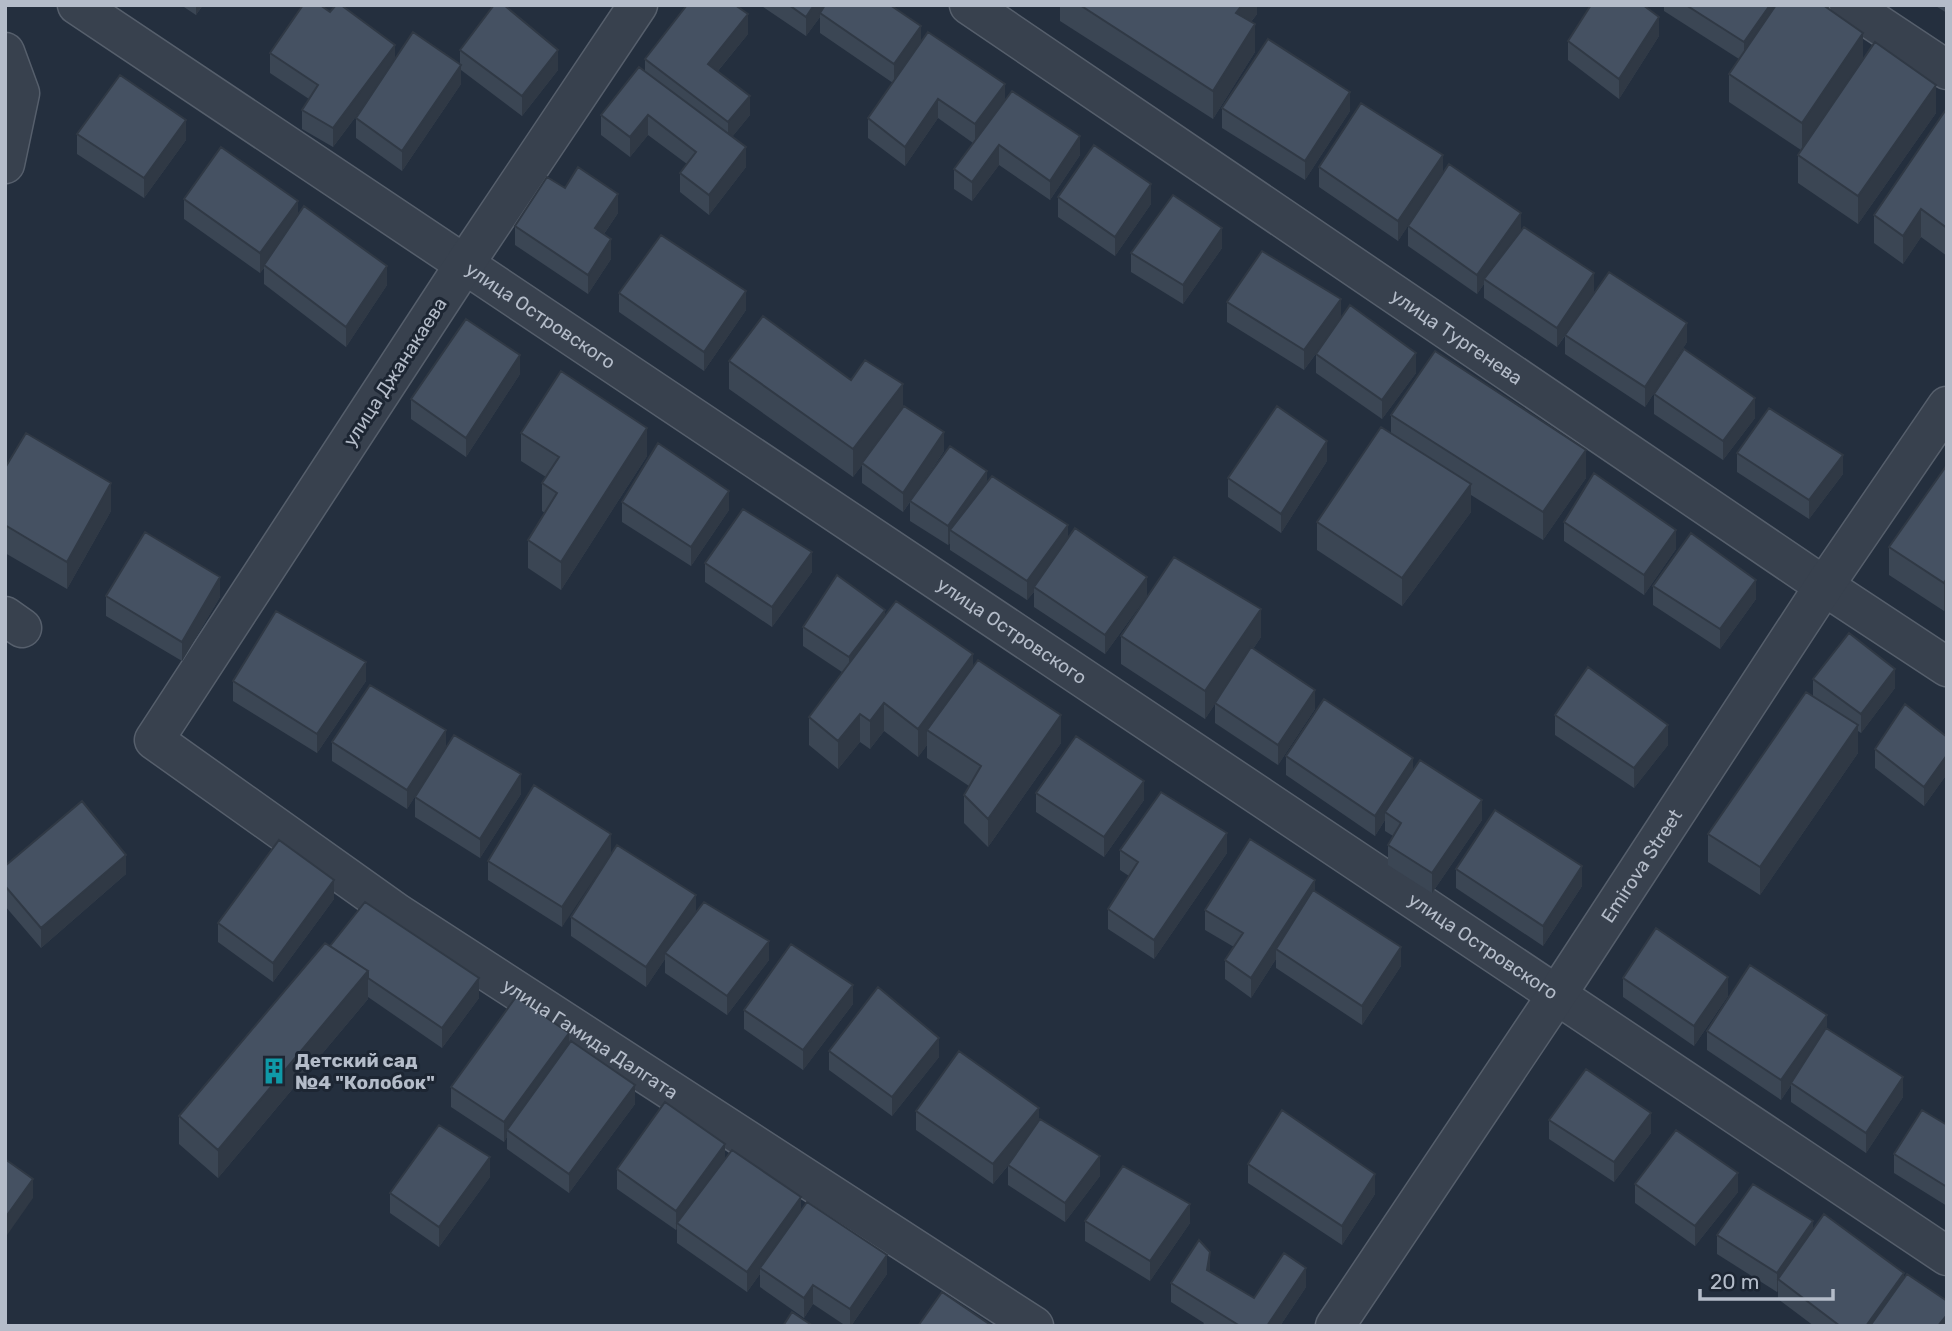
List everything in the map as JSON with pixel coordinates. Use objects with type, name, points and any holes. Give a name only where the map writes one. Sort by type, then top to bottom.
[{"type":"street","name":"улица Островского","points":[[77,5],[1947,1256]]},
{"type":"street","name":"улица Джанакаева","points":[[154,740],[464,265],[638,5]]},
{"type":"street","name":"улица Тургенева","points":[[969,5],[1947,667]]},
{"type":"street","points":[[1849,5],[1947,70]]},
{"type":"street","points":[[5,52],[20,93],[5,164]]},
{"type":"street","name":"Emirova Street","points":[[1335,1326],[1556,996],[1824,586],[1947,406]]},
{"type":"street","name":"улица Гамида Далгата","points":[[154,740],[397,913],[1034,1326]]},
{"type":"building","points":[[303,5],[320,5],[330,12],[336,5],[341,5],[395,45],[333,128],[302,110],[318,85],[270,53]]},
{"type":"building","points":[[494,5],[504,5],[558,50],[522,96],[460,50]]},
{"type":"building","points":[[687,5],[735,5],[748,14],[708,64],[750,96],[728,122],[645,59]]},
{"type":"building","points":[[789,5],[814,5],[806,17]]},
{"type":"building","points":[[825,5],[890,5],[921,26],[894,64],[820,13]]},
{"type":"building","points":[[1080,5],[1242,5],[1236,13],[1255,24],[1213,91]]},
{"type":"building","points":[[1591,5],[1643,5],[1659,17],[1619,79],[1568,41]]},
{"type":"building","points":[[1686,5],[1770,5],[1744,42]]},
{"type":"building","points":[[1776,5],[1823,5],[1863,33],[1802,123],[1729,74]]},
{"type":"building","points":[[413,32],[461,65],[402,151],[356,118]]},
{"type":"building","points":[[928,32],[1005,84],[975,124],[938,99],[905,147],[868,118]]},
{"type":"building","points":[[1268,39],[1350,92],[1305,161],[1222,108]]},
{"type":"building","points":[[1875,42],[1936,85],[1858,196],[1798,155]]},
{"type":"building","points":[[639,67],[746,147],[709,195],[680,173],[696,152],[648,115],[630,137],[601,115]]},
{"type":"building","points":[[120,75],[186,120],[144,178],[77,134]]},
{"type":"building","points":[[1012,91],[1080,136],[1050,181],[999,145],[972,182],[954,169]]},
{"type":"building","points":[[1361,103],[1443,155],[1398,221],[1319,167]]},
{"type":"building","points":[[1947,108],[1947,228],[1921,209],[1903,236],[1874,215]]},
{"type":"building","points":[[1094,145],[1151,184],[1115,237],[1058,197]]},
{"type":"building","points":[[221,147],[298,201],[260,253],[184,199]]},
{"type":"building","points":[[1449,164],[1521,213],[1477,275],[1408,226]]},
{"type":"building","points":[[578,167],[618,194],[595,228],[611,239],[588,275],[515,226],[547,177],[565,188]]},
{"type":"building","points":[[1173,195],[1222,228],[1183,285],[1131,253]]},
{"type":"building","points":[[304,206],[387,266],[346,327],[264,265]]},
{"type":"building","points":[[1524,227],[1594,273],[1557,328],[1484,279]]},
{"type":"building","points":[[661,235],[746,291],[704,352],[619,293]]},
{"type":"building","points":[[1262,251],[1341,299],[1304,350],[1227,302]]},
{"type":"building","points":[[1609,272],[1687,323],[1645,387],[1565,335]]},
{"type":"building","points":[[1350,305],[1416,353],[1382,400],[1316,354]]},
{"type":"building","points":[[763,316],[851,380],[865,360],[903,384],[853,449],[729,361]]},
{"type":"building","points":[[466,319],[520,355],[466,438],[411,399]]},
{"type":"building","points":[[1684,349],[1755,398],[1723,441],[1654,394]]},
{"type":"building","points":[[1435,351],[1586,450],[1543,512],[1391,415]]},
{"type":"building","points":[[561,371],[647,428],[561,562],[528,540],[557,493],[542,483],[559,457],[521,433]]},
{"type":"building","points":[[904,406],[944,432],[903,493],[862,463]]},
{"type":"building","points":[[1277,406],[1327,441],[1281,514],[1228,478]]},
{"type":"building","points":[[1769,408],[1843,455],[1809,500],[1737,453]]},
{"type":"building","points":[[1381,427],[1471,484],[1402,578],[1317,522]]},
{"type":"building","points":[[26,433],[111,483],[67,562],[5,525],[5,468]]},
{"type":"building","points":[[658,443],[729,491],[691,547],[622,502]]},
{"type":"building","points":[[950,446],[987,471],[948,526],[910,501]]},
{"type":"building","points":[[1947,465],[1947,578],[1944,583],[1889,547]]},
{"type":"building","points":[[1594,473],[1676,530],[1644,575],[1564,522]]},
{"type":"building","points":[[992,476],[1068,525],[1027,581],[950,530]]},
{"type":"building","points":[[743,509],[812,552],[772,607],[705,563]]},
{"type":"building","points":[[1075,528],[1147,577],[1105,635],[1034,587]]},
{"type":"building","points":[[145,532],[220,577],[182,642],[106,596]]},
{"type":"building","points":[[1691,533],[1756,580],[1720,629],[1653,586]]},
{"type":"building","points":[[1174,557],[1261,609],[1205,691],[1121,636]]},
{"type":"building","points":[[837,575],[885,610],[849,657],[803,627]]},
{"type":"building","points":[[896,601],[973,654],[918,729],[884,703],[870,721],[860,714],[838,741],[809,717]]},
{"type":"building","points":[[276,611],[366,662],[317,734],[233,681]]},
{"type":"building","points":[[1849,633],[1895,669],[1861,714],[1813,679]]},
{"type":"building","points":[[1251,647],[1315,690],[1278,745],[1215,703]]},
{"type":"building","points":[[978,660],[1061,715],[988,819],[964,795],[981,766],[927,730]]},
{"type":"building","points":[[1588,667],[1668,725],[1634,768],[1555,715]]},
{"type":"building","points":[[370,685],[446,730],[407,790],[332,742]]},
{"type":"building","points":[[1806,692],[1858,725],[1760,867],[1708,834]]},
{"type":"building","points":[[1324,699],[1413,758],[1375,816],[1286,756]]},
{"type":"building","points":[[1905,704],[1947,737],[1947,755],[1924,787],[1875,749]]},
{"type":"building","points":[[454,735],[521,774],[480,839],[415,797]]},
{"type":"building","points":[[1076,736],[1144,781],[1104,837],[1036,793]]},
{"type":"building","points":[[1420,760],[1482,800],[1432,873],[1388,845],[1401,823],[1385,812]]},
{"type":"building","points":[[534,785],[611,834],[562,907],[488,861]]},
{"type":"building","points":[[1161,792],[1227,833],[1154,940],[1108,909],[1138,862],[1120,850]]},
{"type":"building","points":[[82,801],[126,855],[41,928],[5,886],[5,866]]},
{"type":"building","points":[[1495,810],[1582,866],[1543,926],[1456,869]]},
{"type":"building","points":[[1250,839],[1315,880],[1251,978],[1225,960],[1243,933],[1205,910]]},
{"type":"building","points":[[279,840],[334,880],[273,963],[218,923]]},
{"type":"building","points":[[617,845],[696,895],[646,967],[571,917]]},
{"type":"building","points":[[1313,890],[1401,947],[1362,1006],[1276,949]]},
{"type":"building","name":"Детский сад №4 \"Колобок\"","points":[[365,902],[479,978],[442,1028],[368,978],[368,971],[330,946]]},
{"type":"building","points":[[704,902],[769,941],[727,996],[665,953]]},
{"type":"building","points":[[1656,928],[1728,977],[1694,1026],[1623,978]]},
{"type":"building","points":[[325,943],[368,971],[218,1150],[179,1116]]},
{"type":"building","points":[[791,944],[853,985],[803,1050],[744,1010]]},
{"type":"building","points":[[1750,965],[1827,1015],[1781,1080],[1707,1031]]},
{"type":"building","points":[[878,987],[939,1038],[892,1097],[829,1051]]},
{"type":"building","points":[[516,997],[569,1033],[504,1122],[451,1087]]},
{"type":"building","points":[[1826,1028],[1903,1077],[1866,1133],[1791,1083]]},
{"type":"building","points":[[571,1041],[635,1085],[569,1174],[507,1130]]},
{"type":"building","points":[[959,1051],[1039,1108],[993,1164],[916,1111]]},
{"type":"building","points":[[1586,1069],[1651,1113],[1614,1162],[1549,1120]]},
{"type":"building","points":[[665,1102],[725,1144],[676,1211],[617,1169]]},
{"type":"building","points":[[1282,1110],[1375,1174],[1342,1226],[1248,1164]]},
{"type":"building","points":[[1922,1110],[1947,1125],[1947,1187],[1894,1154]]},
{"type":"building","points":[[1040,1119],[1100,1156],[1065,1203],[1008,1165]]},
{"type":"building","points":[[439,1125],[490,1157],[439,1227],[390,1193]]},
{"type":"building","points":[[1676,1130],[1738,1173],[1695,1226],[1635,1184]]},
{"type":"building","points":[[732,1150],[801,1197],[747,1272],[677,1223]]},
{"type":"building","points":[[5,1159],[33,1179],[5,1218]]},
{"type":"building","points":[[1123,1166],[1190,1204],[1150,1261],[1085,1221]]},
{"type":"building","points":[[1753,1184],[1813,1221],[1777,1273],[1717,1235]]},
{"type":"building","points":[[807,1202],[887,1255],[850,1309],[813,1285],[804,1298],[760,1268]]},
{"type":"building","points":[[1824,1214],[1904,1273],[1866,1326],[1840,1326],[1778,1279]]},
{"type":"building","points":[[1199,1240],[1210,1252],[1207,1270],[1254,1298],[1284,1253],[1306,1268],[1267,1326],[1240,1326],[1171,1283]]},
{"type":"building","points":[[1907,1274],[1947,1301],[1947,1315],[1938,1326],[1870,1326]]},
{"type":"building","points":[[942,1292],[992,1326],[918,1326]]},
{"type":"building","points":[[792,1312],[813,1326],[783,1326]]},
{"type":"place","name":"Детский сад №4 \"Колобок\"","points":[[274,1071]]}]
